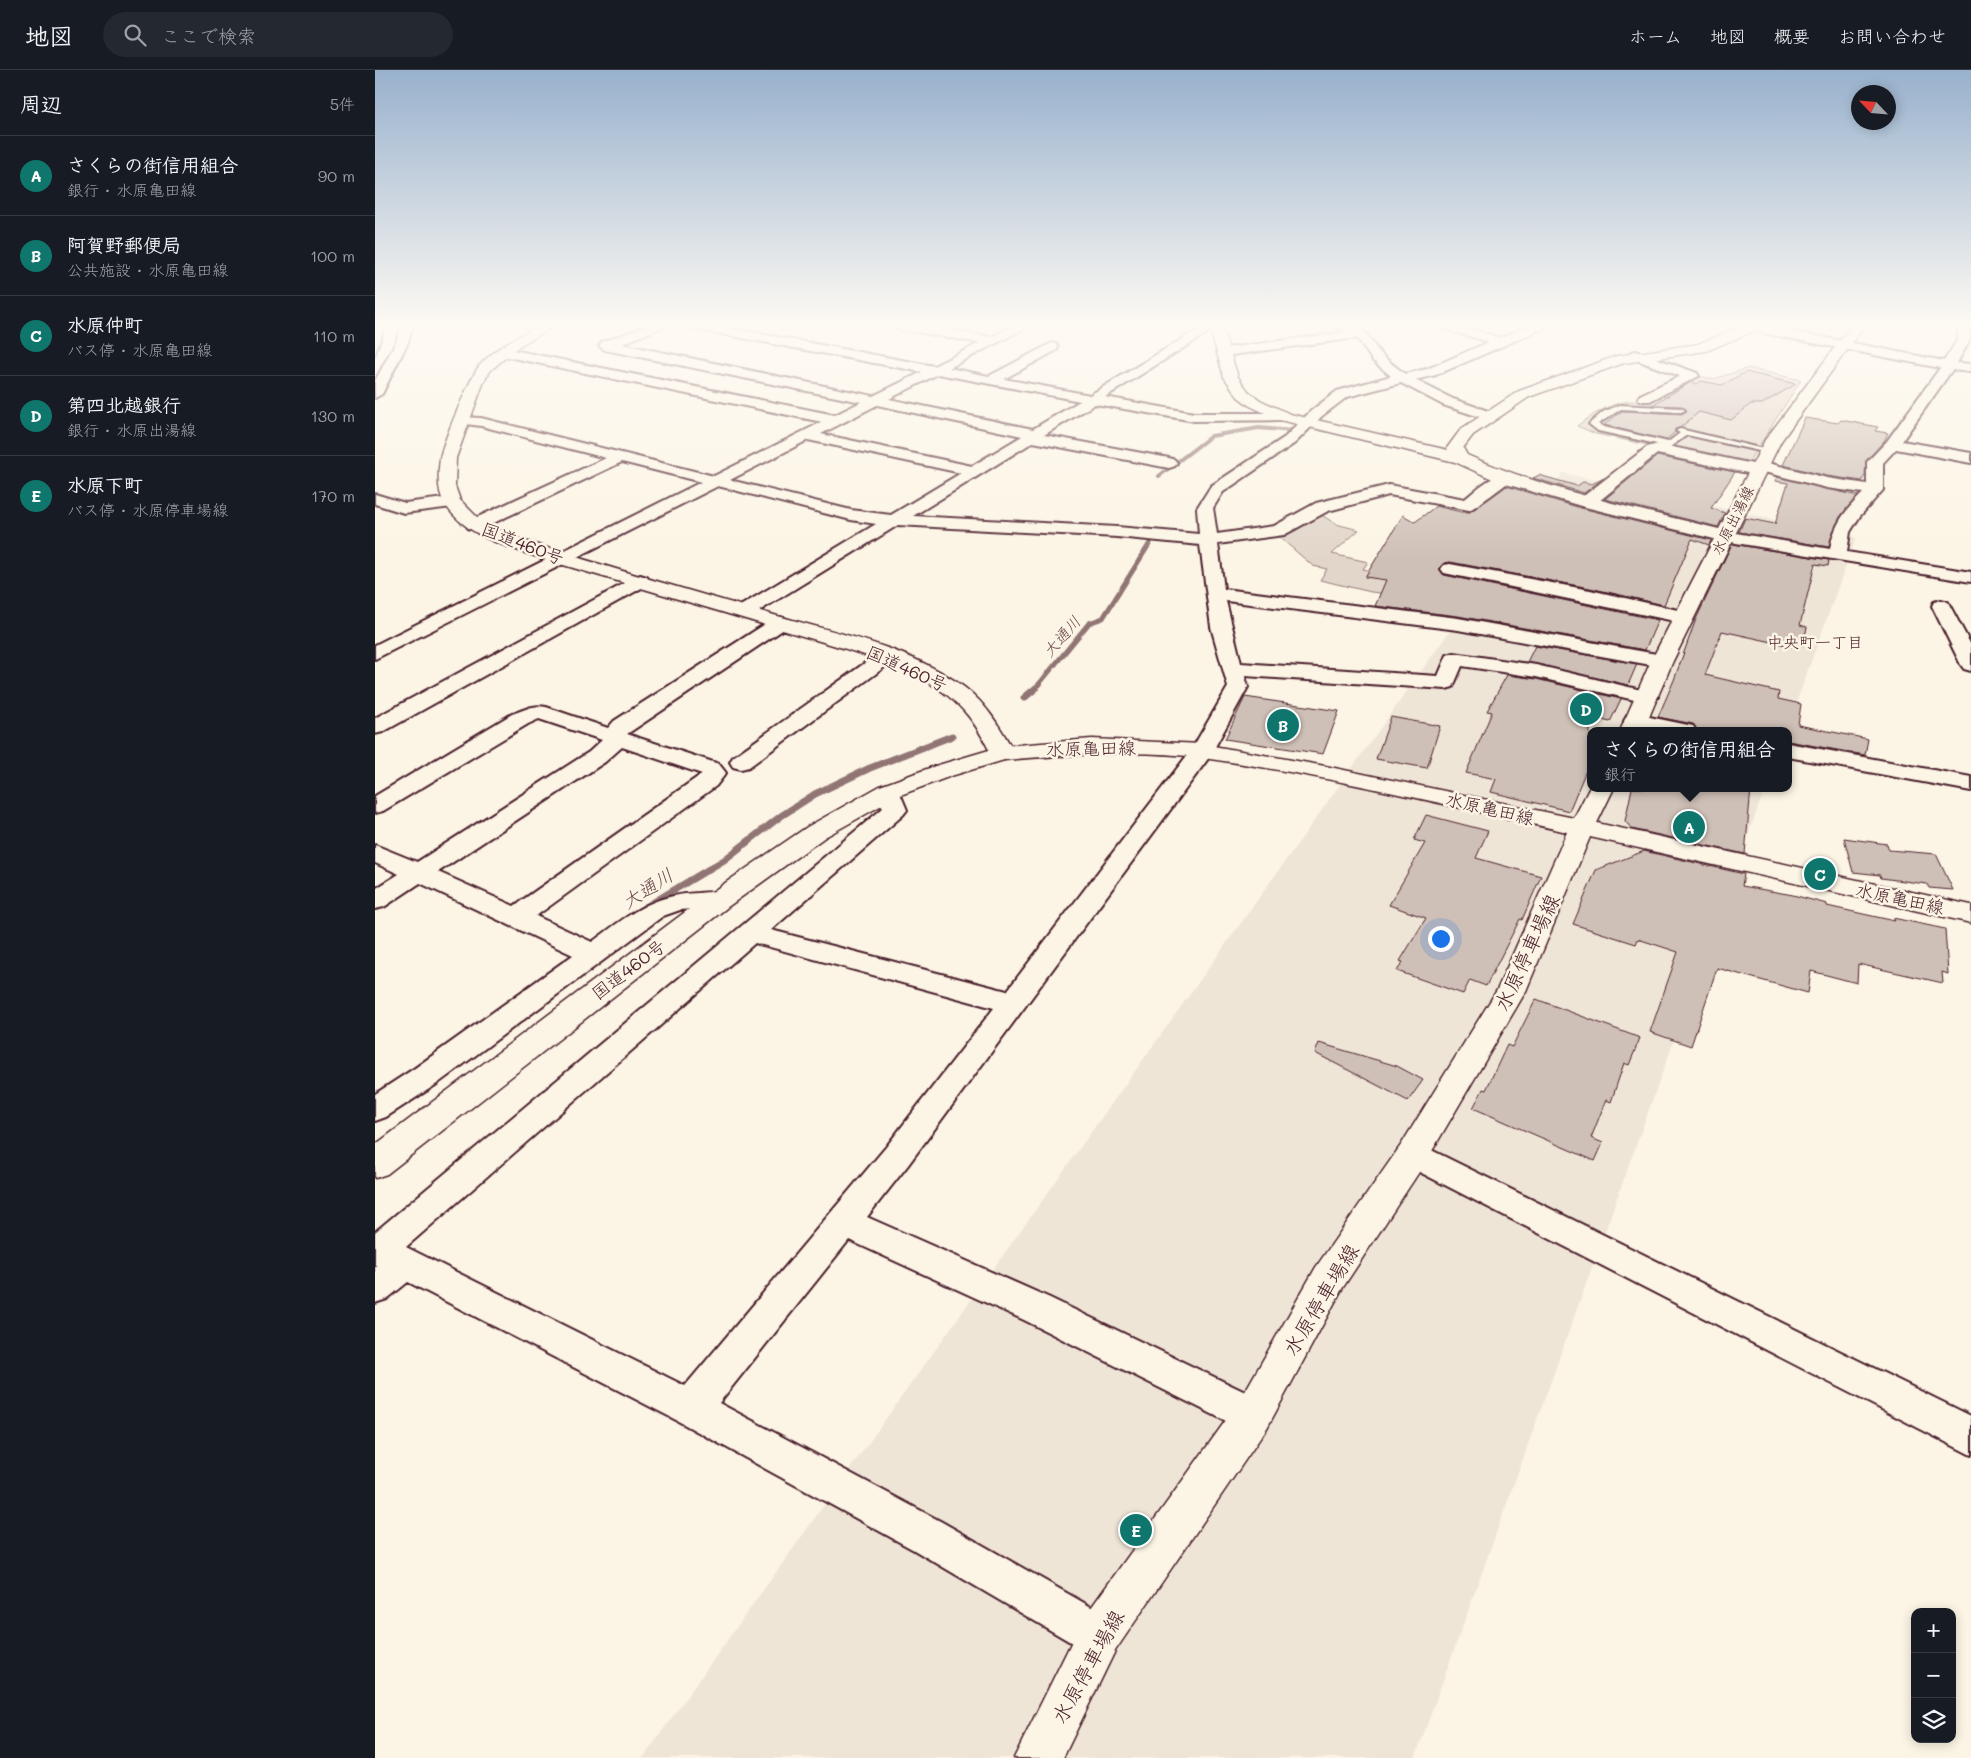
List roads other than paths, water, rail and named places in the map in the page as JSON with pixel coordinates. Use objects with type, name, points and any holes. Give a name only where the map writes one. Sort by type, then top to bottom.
[{"type":"main road","points":[[451,502],[447,486],[448,458],[469,404]]},
{"type":"main road","points":[[1257,404],[1308,424],[1460,458],[1505,478],[1587,502],[1724,536]]},
{"type":"main road","points":[[1460,458],[1455,448],[1467,432],[1508,404]]},
{"type":"main road","name":"水原出湯線","points":[[1633,726],[1662,661],[1759,468],[1768,451],[1802,404]]},
{"type":"main road","name":"国道460号","points":[[375,1164],[719,900],[816,832],[889,791],[943,771],[1003,753],[978,712],[959,693],[937,679],[886,657],[780,623],[516,544],[475,525],[451,502]]},
{"type":"main road","name":"水原亀田線","points":[[1003,753],[1092,746],[1202,751],[1325,772],[1971,914]]},
{"type":"main road","points":[[1581,829],[1600,792]]},
{"type":"main road","name":"水原停車場線","points":[[1038,1758],[1099,1635],[1253,1415],[1329,1278],[1413,1154],[1511,991],[1581,829]]},
{"type":"street","points":[[757,404],[836,420]]},
{"type":"street","points":[[375,653],[868,404]]},
{"type":"street","points":[[886,404],[1169,463]]},
{"type":"street","points":[[744,612],[1085,404]]},
{"type":"street","points":[[1114,404],[1194,417],[1285,416]]},
{"type":"street","points":[[691,1408],[897,1156],[1202,751],[1238,687],[1221,627],[1215,594],[1205,508],[1217,489],[1290,440],[1329,404]]},
{"type":"street","points":[[1454,404],[1489,416]]},
{"type":"street","points":[[1838,556],[1841,532],[1853,512],[1875,490],[1875,462],[1892,444],[1921,404]]},
{"type":"street","points":[[463,420],[481,422],[851,515],[876,519],[896,518],[1208,540],[1278,531],[1322,507],[1389,490],[1469,505],[1483,491],[1505,478]]},
{"type":"street","points":[[805,435],[974,471]]},
{"type":"street","points":[[1892,444],[1971,458]]},
{"type":"street","points":[[1587,502],[1652,450],[1658,449],[1827,483],[1875,490]]},
{"type":"street","points":[[475,525],[619,458]]},
{"type":"street","points":[[375,499],[404,508],[425,508],[451,502]]},
{"type":"street","points":[[1724,536],[1971,577]]},
{"type":"street","points":[[1450,569],[1590,596],[1684,617]]},
{"type":"street","points":[[375,727],[639,581]]},
{"type":"street","points":[[1215,594],[1458,624],[1662,661]]},
{"type":"street","points":[[1941,606],[1971,665]]},
{"type":"street","points":[[613,736],[622,726],[780,623]]},
{"type":"street","points":[[1233,670],[1446,682],[1454,659],[1458,624]]},
{"type":"street","points":[[741,762],[886,657]]},
{"type":"street","points":[[1454,659],[1536,671],[1647,697]]},
{"type":"street","points":[[375,806],[530,714],[538,712],[547,713],[711,769],[715,773],[707,781],[517,917]]},
{"type":"street","points":[[375,901],[597,757],[612,746],[614,742],[613,736]]},
{"type":"street","points":[[1792,751],[1971,784]]},
{"type":"street","points":[[375,1288],[386,1254],[750,933],[895,810],[889,791]]},
{"type":"street","points":[[375,854],[595,954]]},
{"type":"street","points":[[375,1109],[595,954],[654,910],[677,902],[719,900]]},
{"type":"street","points":[[750,933],[1013,1003]]},
{"type":"street","points":[[1413,1154],[1971,1436]]},
{"type":"street","points":[[843,1222],[1037,1309],[1253,1415]]},
{"type":"street","points":[[386,1254],[691,1408],[928,1536],[1099,1635]]},
{"type":"lane","points":[[1681,410],[1620,407],[1606,414],[1593,424],[1601,429],[1671,445],[1683,432],[1768,451]]},
{"type":"waterway","name":"大通川","points":[[1159,476],[1211,436],[1259,428],[1294,431]]},
{"type":"waterway","name":"大通川","points":[[1035,688],[1089,623],[1103,618],[1150,543]]},
{"type":"waterway","name":"大通川","points":[[1024,698],[1035,688]]},
{"type":"waterway","name":"大通川","points":[[639,911],[724,860],[781,816],[815,794],[870,768],[952,736]]},
{"type":"place","name":"第四北越銀行","points":[[1586,709]]},
{"type":"place","name":"阿賀野郵便局","points":[[1283,725]]},
{"type":"place","name":"さくらの街信用組合","points":[[1689,827]]},
{"type":"place","name":"水原仲町","points":[[1820,874]]},
{"type":"place","name":"水原下町","points":[[1136,1530]]},
{"type":"district","name":"中央町一丁目","points":[[1815,641]]}]
